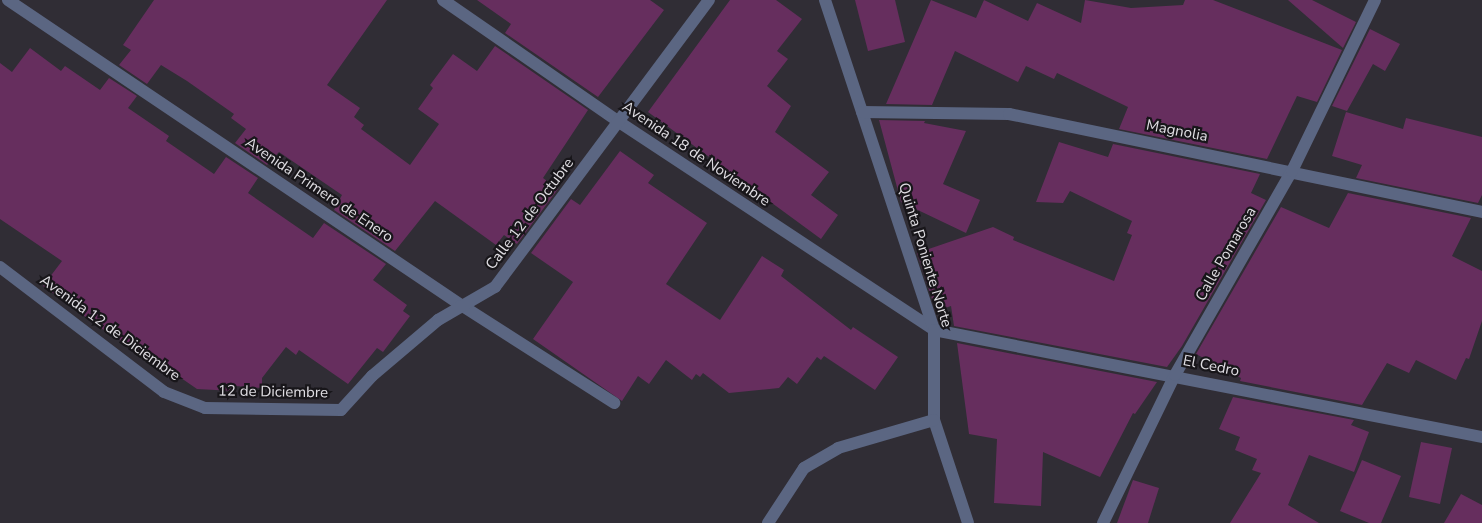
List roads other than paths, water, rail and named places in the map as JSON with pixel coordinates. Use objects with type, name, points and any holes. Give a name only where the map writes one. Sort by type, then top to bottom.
[{"type":"street","name":"Avenida Primero de Enero","points":[[8,0],[461,305],[614,403]]},
{"type":"street","name":"Avenida 18 de Noviembre","points":[[443,0],[619,122],[934,330]]},
{"type":"street","name":"Calle 12 de Octubre","points":[[341,410],[372,376],[438,320],[495,287],[709,0]]},
{"type":"street","name":"Quinta Poniente Norte","points":[[825,0],[934,330],[934,420],[968,523]]},
{"type":"street","name":"Calle Pomarosa","points":[[1103,523],[1175,375],[1292,172],[1374,0]]},
{"type":"street","name":"Magnolia","points":[[862,112],[1009,114],[1482,212]]},
{"type":"street","name":"Avenida 12 de Diciembre","points":[[0,267],[164,392],[205,408]]},
{"type":"street","name":"El Cedro","points":[[934,330],[1175,375],[1482,437]]},
{"type":"street","name":"12 de Diciembre","points":[[205,408],[341,410]]},
{"type":"street","points":[[768,523],[804,468],[838,448],[934,420]]}]
